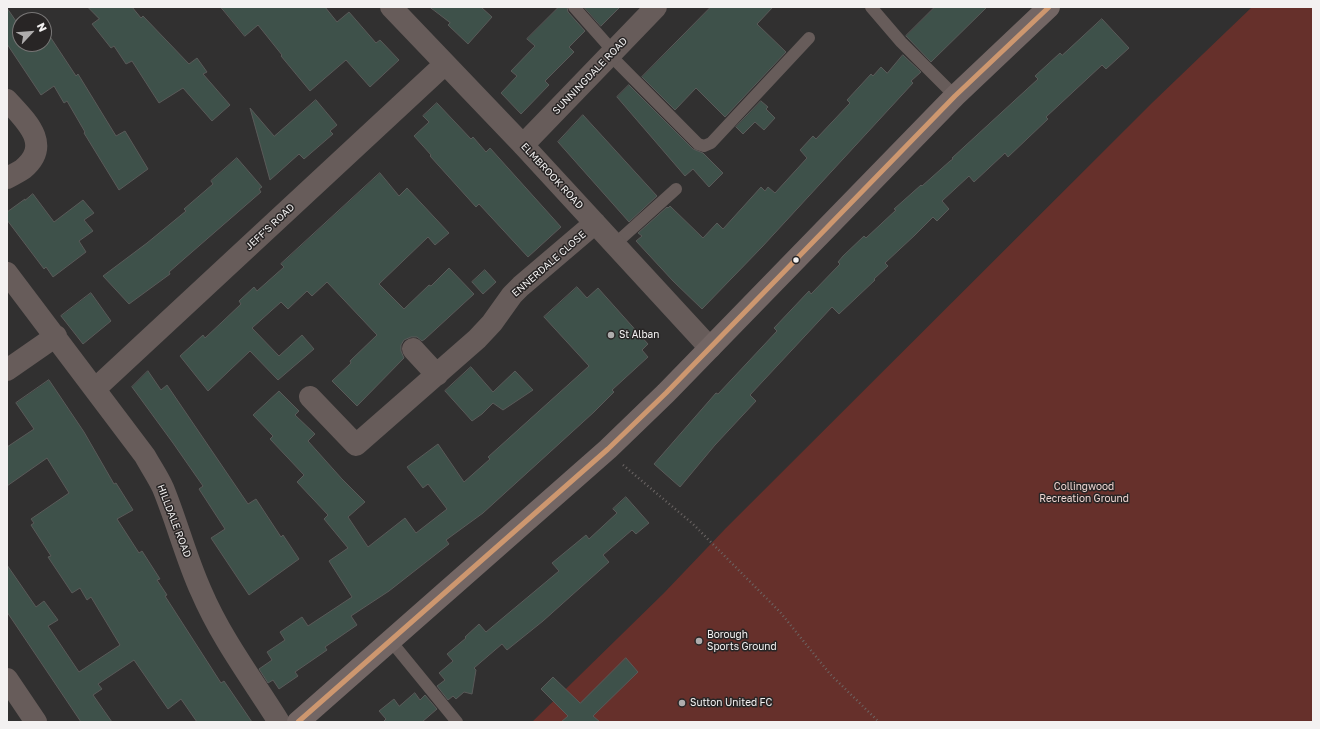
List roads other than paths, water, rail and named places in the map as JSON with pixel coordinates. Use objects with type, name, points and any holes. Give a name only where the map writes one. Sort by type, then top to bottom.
[{"type":"street","name":"ELMBROOK ROAD","points":[[391,7],[523,144],[710,348]]},
{"type":"street","name":"SUNNINGDALE ROAD","points":[[523,144],[656,7]]},
{"type":"street","points":[[298,722],[545,506],[602,454],[666,393],[955,96],[1049,7]]},
{"type":"street","name":"JEFF'S ROAD","points":[[95,389],[445,64]]},
{"type":"street","points":[[7,100],[35,133],[36,147],[32,159],[23,169],[7,178]]},
{"type":"street","name":"ENNERDALE CLOSE","points":[[310,397],[356,445],[437,375],[492,323],[512,295],[521,286],[596,223]]},
{"type":"street","name":"HILLDALE ROAD","points":[[7,274],[56,336],[145,456],[159,480],[175,519],[187,558],[215,622],[278,722]]},
{"type":"street","points":[[7,370],[56,336]]},
{"type":"street","points":[[413,349],[437,375]]},
{"type":"street","points":[[7,679],[36,722]]},
{"type":"lane","points":[[574,7],[611,53],[698,144],[704,146],[711,143],[809,38]]},
{"type":"lane","points":[[871,7],[900,42],[955,96]]},
{"type":"lane","points":[[615,244],[676,189]]},
{"type":"lane","points":[[390,640],[456,722]]},
{"type":"place","name":"St Alban","points":[[611,335]]},
{"type":"place","name":"Borough Sports Ground","points":[[699,641]]},
{"type":"place","name":"Sutton United FC","points":[[682,703]]},
{"type":"park label","name":"Collingwood Recreation Ground","points":[[1084,492]]}]
